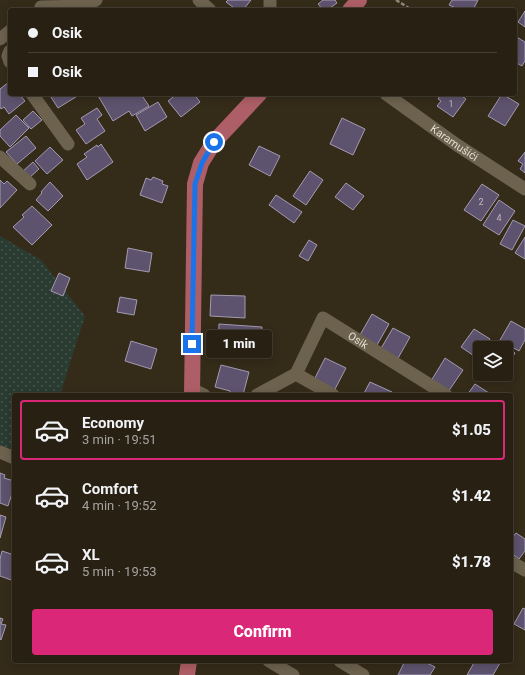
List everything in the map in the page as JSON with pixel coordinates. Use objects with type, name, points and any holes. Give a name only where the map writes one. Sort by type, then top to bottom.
[{"type":"main road","points":[[352,8],[359,0]]},
{"type":"main road","points":[[196,393],[195,184],[202,163],[214,142],[257,96]]},
{"type":"main road","points":[[187,675],[189,663]]},
{"type":"street","points":[[40,7],[84,6],[96,0]]},
{"type":"street","points":[[199,0],[208,8]]},
{"type":"street","points":[[0,39],[8,33]]},
{"type":"street","points":[[33,96],[68,144]]},
{"type":"street","name":"Karamušići","points":[[389,96],[457,145],[525,189]]},
{"type":"street","points":[[0,156],[30,184]]},
{"type":"street","name":"Osik","points":[[296,374],[323,318],[443,393]]},
{"type":"street","points":[[261,393],[296,374],[329,393]]},
{"type":"street","points":[[0,452],[12,457]]},
{"type":"street","points":[[513,563],[525,570]]},
{"type":"street","points":[[272,663],[293,675]]},
{"type":"street","points":[[343,663],[363,675]]},
{"type":"path","points":[[396,0],[409,8]]},
{"type":"green space","points":[[0,236],[41,260],[85,316],[61,393],[12,393],[12,453],[0,449]]},
{"type":"building","points":[[228,0],[251,0],[245,8],[234,8],[226,2]]},
{"type":"building","points":[[323,0],[335,0],[337,3],[330,8],[321,8],[318,4]]},
{"type":"building","points":[[452,0],[478,0],[474,8],[456,8],[449,5]]},
{"type":"building","points":[[525,11],[525,27],[518,22]]},
{"type":"building","points":[[517,37],[525,42],[525,61],[522,66],[517,63]]},
{"type":"building","points":[[8,83],[8,96],[21,96],[25,101],[9,114],[4,107],[1,109],[0,107],[0,89]]},
{"type":"building","points":[[50,96],[77,96],[58,108]]},
{"type":"building","points":[[98,96],[142,96],[149,106],[132,116],[129,111],[113,121]]},
{"type":"building","points":[[174,96],[196,96],[200,102],[181,117],[168,101]]},
{"type":"building","points":[[440,96],[462,96],[466,99],[453,117],[437,106],[441,101],[438,99]]},
{"type":"building","points":[[501,96],[505,96],[519,104],[505,126],[488,116]]},
{"type":"building","points":[[158,102],[167,117],[145,131],[136,115]]},
{"type":"building","points":[[97,108],[102,115],[97,119],[105,131],[86,144],[76,130],[85,124],[81,118]]},
{"type":"building","points":[[33,111],[42,120],[31,129],[23,120]]},
{"type":"building","points":[[16,115],[29,128],[10,147],[0,136],[0,130]]},
{"type":"building","points":[[342,118],[365,129],[353,155],[330,144]]},
{"type":"building","points":[[26,136],[36,148],[17,164],[6,152]]},
{"type":"building","points":[[101,144],[113,162],[87,180],[77,164],[87,157],[84,154]]},
{"type":"building","points":[[259,146],[280,156],[270,176],[249,165]]},
{"type":"building","points":[[50,147],[63,160],[47,174],[35,161]]},
{"type":"building","points":[[525,152],[525,173],[520,169],[523,164],[518,161]]},
{"type":"building","points":[[33,162],[39,169],[28,179],[22,172]]},
{"type":"building","points":[[310,171],[323,180],[306,205],[293,196]]},
{"type":"building","points":[[153,177],[163,181],[162,184],[168,186],[162,203],[140,195],[146,178],[151,180]]},
{"type":"building","points":[[0,180],[4,184],[7,181],[17,190],[0,208]]},
{"type":"building","points":[[50,182],[63,196],[48,211],[36,200]]},
{"type":"building","points":[[346,183],[364,196],[353,210],[335,197]]},
{"type":"building","points":[[482,184],[499,195],[481,221],[464,210]]},
{"type":"building","points":[[276,195],[302,212],[294,223],[269,205]]},
{"type":"building","points":[[499,200],[515,211],[499,235],[483,225]]},
{"type":"building","points":[[32,206],[52,225],[32,245],[13,227],[24,217],[22,215]]},
{"type":"building","points":[[513,220],[525,226],[512,250],[500,244]]},
{"type":"building","points":[[525,237],[525,259],[515,253]]},
{"type":"building","points":[[309,240],[317,245],[308,261],[299,256]]},
{"type":"building","points":[[128,248],[152,253],[149,272],[125,268]]},
{"type":"building","points":[[59,273],[70,278],[63,296],[51,291]]},
{"type":"building","points":[[211,295],[245,296],[245,318],[210,316]]},
{"type":"building","points":[[120,297],[137,300],[134,315],[117,312]]},
{"type":"building","points":[[372,314],[389,324],[377,345],[360,335]]},
{"type":"building","points":[[511,321],[525,329],[525,340],[519,351],[513,348],[513,341],[500,340]]},
{"type":"building","points":[[219,324],[262,327],[261,344],[242,343],[241,358],[227,357],[228,350],[218,350]]},
{"type":"building","points":[[393,328],[410,337],[397,360],[380,350]]},
{"type":"building","points":[[474,329],[490,339],[489,341],[473,341],[473,355],[461,347]]},
{"type":"building","points":[[131,341],[157,349],[151,369],[125,361]]},
{"type":"building","points":[[325,358],[346,368],[334,391],[314,380]]},
{"type":"building","points":[[445,358],[463,370],[448,392],[431,381]]},
{"type":"building","points":[[221,365],[249,372],[244,393],[230,393],[230,391],[215,387]]},
{"type":"building","points":[[370,382],[392,392],[391,393],[364,393]]},
{"type":"building","points":[[475,384],[489,393],[468,393]]},
{"type":"building","points":[[0,473],[5,475],[4,478],[12,480],[12,493],[8,506],[0,503]]},
{"type":"building","points":[[0,515],[6,517],[0,538]]},
{"type":"building","points":[[516,533],[525,539],[525,551],[519,559],[513,554],[513,537]]},
{"type":"building","points":[[2,551],[12,554],[12,580],[0,576],[0,559]]},
{"type":"building","points":[[523,608],[525,609],[525,630],[514,624]]},
{"type":"building","points":[[0,618],[3,619],[1,624],[6,625],[1,640],[0,639]]},
{"type":"building","points":[[404,663],[427,663],[435,667],[430,675],[398,675]]},
{"type":"building","points":[[474,663],[500,663],[493,675],[467,675]]},
{"type":"route","points":[[192,344],[195,184],[202,163],[214,142]]}]
